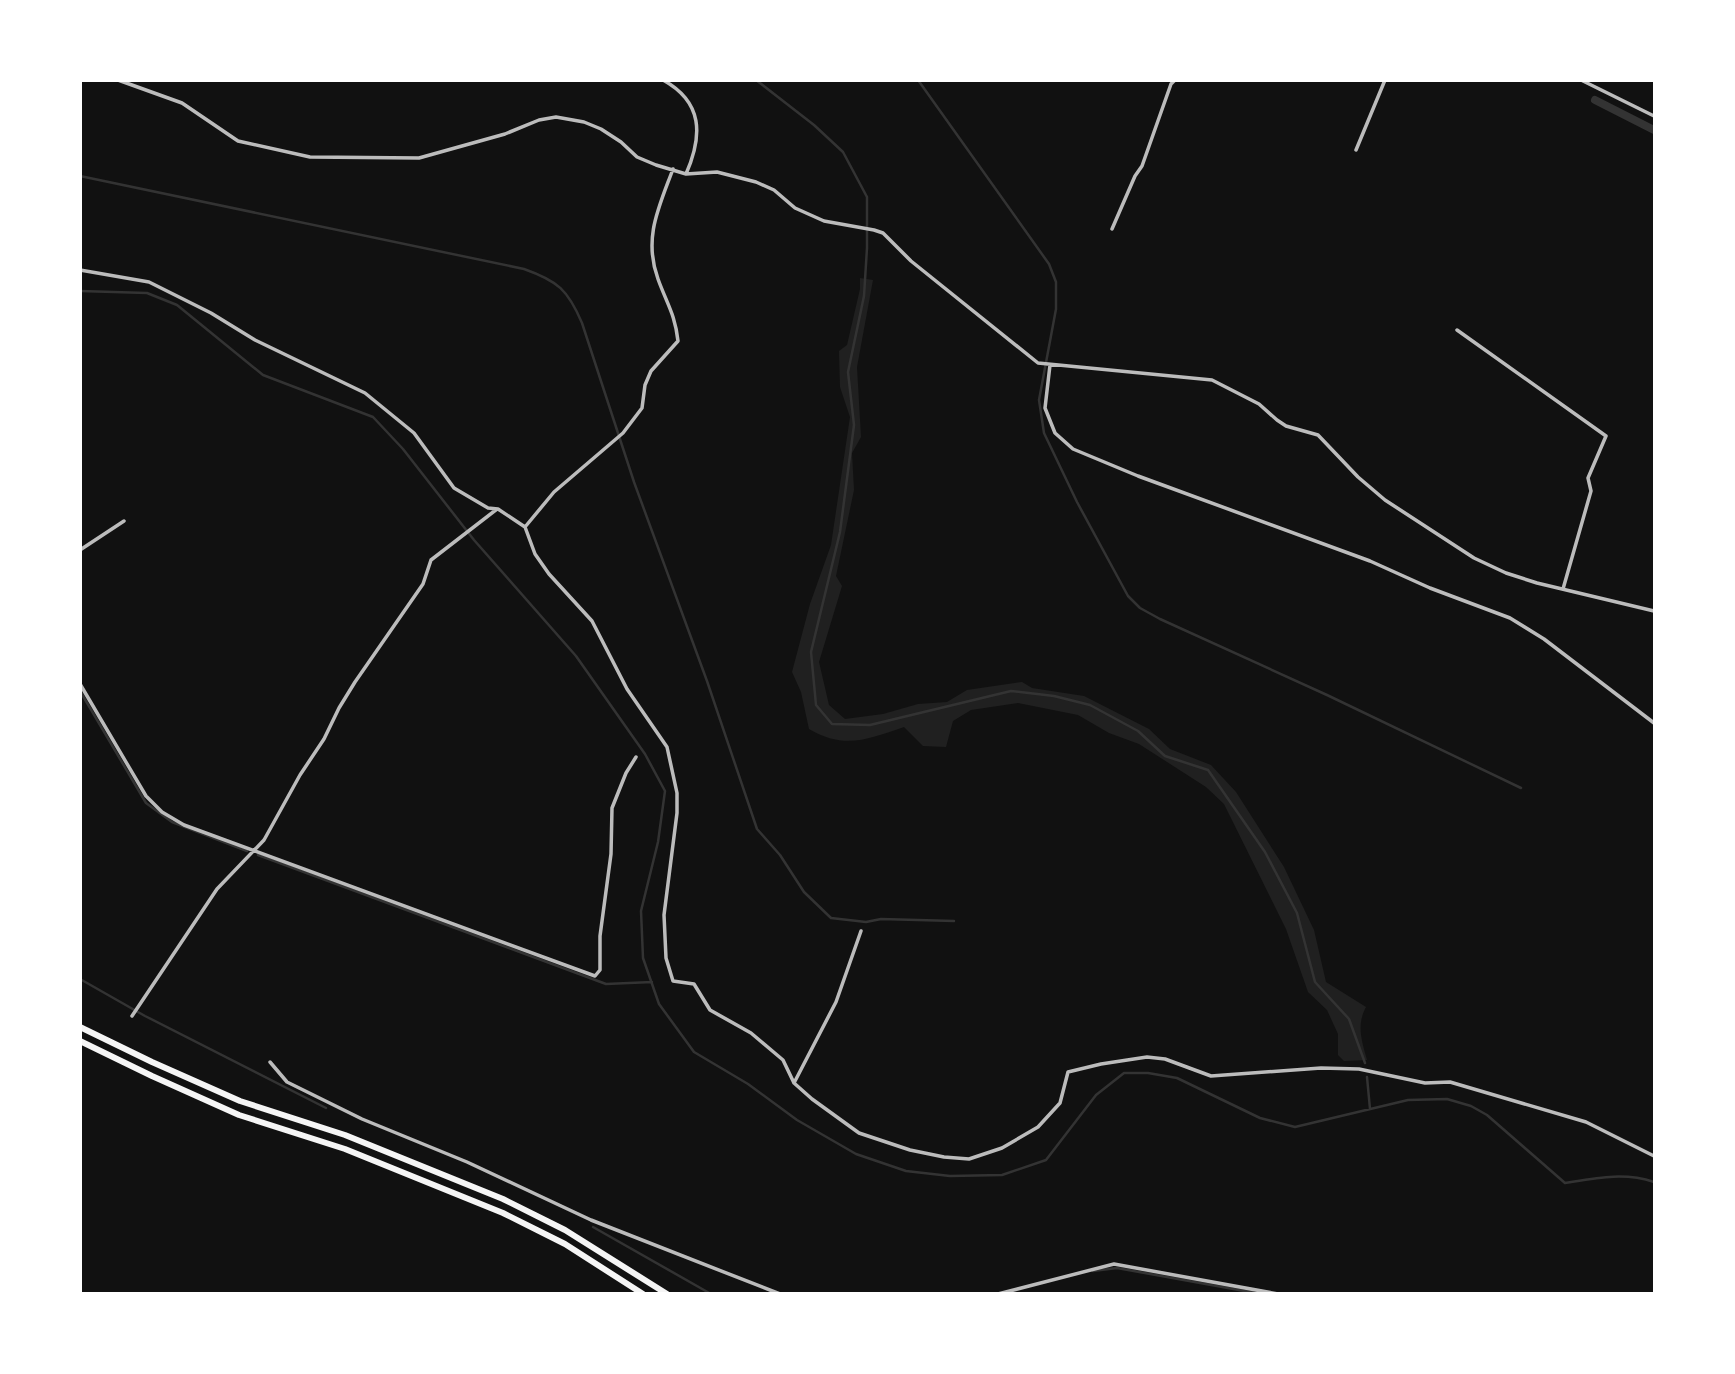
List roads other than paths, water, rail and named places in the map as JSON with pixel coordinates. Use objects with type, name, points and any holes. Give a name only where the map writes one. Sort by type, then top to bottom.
[{"type":"main road","points":[[80,1027],[240,1101],[345,1135],[503,1199],[565,1230],[667,1293]]},
{"type":"main road","points":[[80,1041],[239,1115],[345,1149],[503,1213],[565,1244],[643,1293]]},
{"type":"street","points":[[118,80],[182,103],[238,141],[310,157],[419,158],[505,134],[539,120],[556,117],[584,122],[621,142],[637,157],[656,165],[687,174],[717,172],[756,182],[774,190],[795,208],[824,221],[883,233],[911,261],[1038,363],[1212,380],[1259,404],[1286,426],[1318,435],[1358,477],[1385,500],[1474,558],[1506,573],[1654,611]]},
{"type":"street","points":[[663,80],[688,99],[695,115],[698,133],[696,152],[687,174]]},
{"type":"street","points":[[1112,229],[1142,166],[1171,84],[1175,80]]},
{"type":"street","points":[[1356,150],[1385,80]]},
{"type":"street","points":[[1580,80],[1654,114]]},
{"type":"street","points":[[525,527],[554,492],[623,433],[642,408],[645,385],[651,371],[678,341],[675,319],[657,277],[652,249],[653,220],[673,169]]},
{"type":"street","points":[[80,270],[149,282],[211,313],[255,340],[365,393],[414,433],[454,488],[488,508],[498,509],[525,527],[535,554],[592,621],[627,689],[667,747],[677,793],[677,813],[664,915],[666,958],[673,981],[694,984],[710,1010],[751,1033],[782,1060],[794,1083],[859,1133],[910,1150],[969,1159],[1002,1148],[1038,1127],[1060,1103],[1068,1072],[1147,1057],[1165,1059],[1211,1076],[1275,1070],[1359,1069],[1425,1083],[1450,1082],[1586,1122],[1654,1156]]},
{"type":"street","points":[[1457,330],[1606,436],[1588,478],[1591,491],[1563,589]]},
{"type":"street","points":[[1050,365],[1045,408],[1055,433],[1073,449],[1138,476],[1370,561],[1430,588],[1510,618],[1544,639],[1654,723]]},
{"type":"street","points":[[133,1015],[217,889],[264,840],[355,682],[423,584],[430,560],[498,509]]},
{"type":"street","points":[[80,550],[124,521]]},
{"type":"street","points":[[80,684],[146,796],[163,812],[184,825],[595,976],[600,970],[600,936],[611,854],[612,808],[636,757]]},
{"type":"street","points":[[794,1083],[836,1002],[861,931]]},
{"type":"street","points":[[270,1062],[287,1082],[362,1119],[467,1162],[591,1220],[780,1293]]},
{"type":"street","points":[[998,1293],[1114,1264],[1278,1293]]},
{"type":"waterway","points":[[756,80],[814,125],[843,152],[867,197],[864,296],[848,372],[854,425],[840,532],[811,652],[816,705],[832,724],[870,725],[1011,691],[1054,696],[1090,705],[1138,731],[1165,756],[1208,770],[1265,852],[1297,913],[1315,982],[1349,1019],[1365,1063]]},
{"type":"waterway","points":[[918,80],[1049,264],[1056,282],[1056,309],[1039,400],[1044,433],[1077,502],[1128,596],[1140,608],[1160,619],[1521,788]]},
{"type":"waterway","points":[[1595,100],[1654,130]]},
{"type":"waterway","points":[[80,176],[524,269],[560,288],[572,302],[582,323],[634,482],[707,681],[757,829],[780,855],[804,892],[831,918],[866,922],[881,919],[954,921]]},
{"type":"waterway","points":[[80,291],[147,293],[177,305],[263,375],[373,417],[403,449],[474,540],[576,656],[645,754],[665,791],[658,842],[641,911],[643,958],[659,1004],[694,1052],[748,1084],[797,1120],[856,1154],[906,1171],[950,1176],[1002,1175],[1046,1160],[1096,1095],[1124,1073],[1148,1073],[1177,1078],[1260,1118],[1295,1127],[1408,1100],[1447,1099],[1471,1106],[1487,1115],[1565,1183],[1621,1177],[1654,1182]]},
{"type":"waterway","points":[[80,691],[146,803],[172,822],[247,851]]},
{"type":"waterway","points":[[258,855],[606,984],[652,982]]},
{"type":"waterway","points":[[80,979],[145,1016],[326,1108]]},
{"type":"waterway","points":[[1367,1077],[1370,1109]]},
{"type":"waterway","points":[[593,1227],[711,1294]]},
{"type":"waterway","points":[[1093,1271],[1117,1268],[1261,1294]]}]
